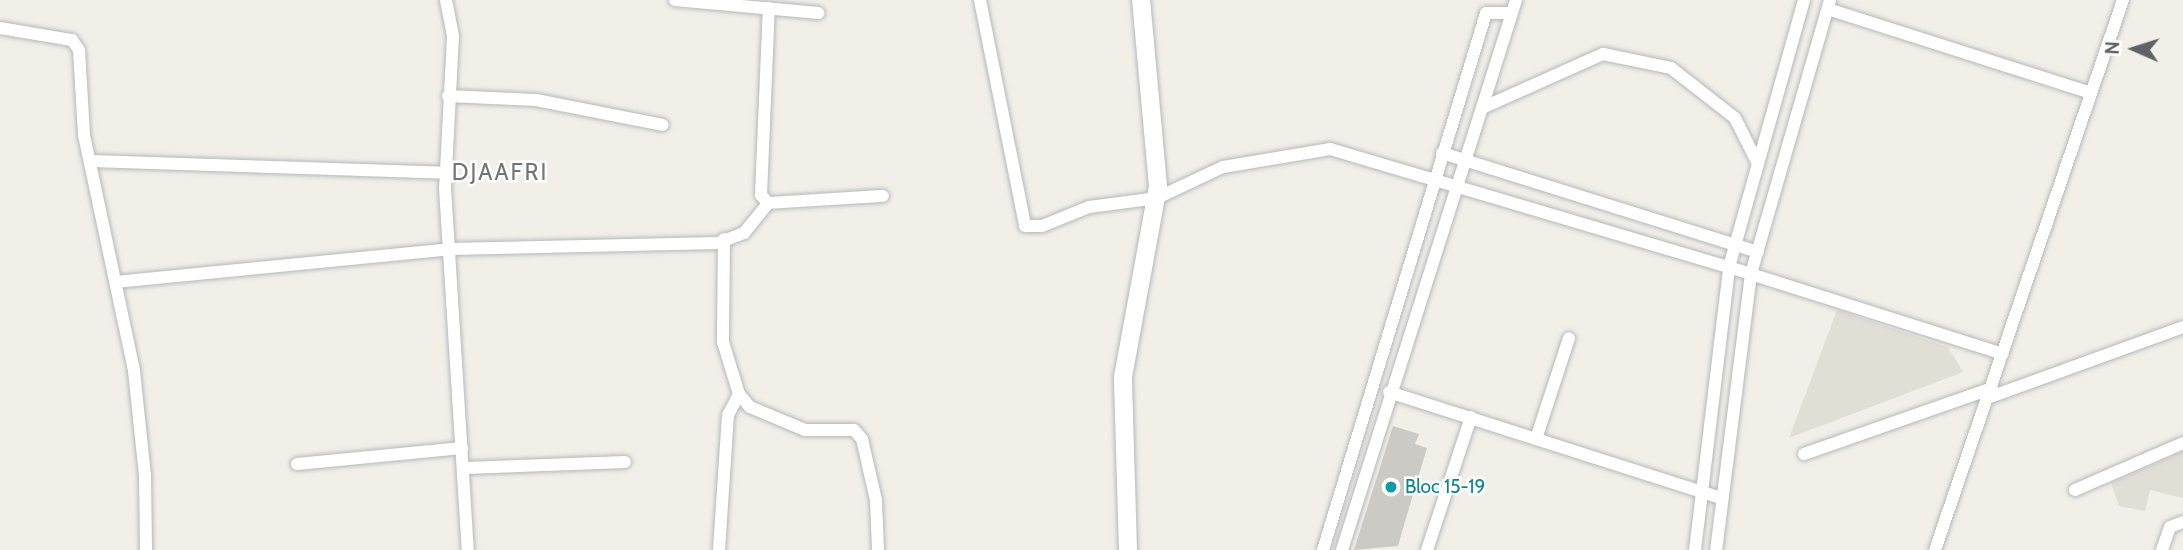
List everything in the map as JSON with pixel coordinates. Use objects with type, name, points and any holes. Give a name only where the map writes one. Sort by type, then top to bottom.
[{"type":"street","points":[[446,0],[453,37],[448,96],[447,173],[462,448],[466,468],[468,550]]},
{"type":"street","points":[[675,0],[818,13]]},
{"type":"street","points":[[980,0],[1017,170],[1020,221],[1041,226],[1089,207],[1157,198],[1223,167],[1330,149],[1729,267],[2003,354]]},
{"type":"street","points":[[1128,550],[1123,377],[1157,198],[1141,0]]},
{"type":"street","points":[[1342,550],[1389,392],[1516,0]]},
{"type":"street","points":[[1695,550],[1729,267],[1804,0]]},
{"type":"street","points":[[1935,550],[1991,393],[2123,0]]},
{"type":"street","points":[[1716,550],[1751,274],[1829,4],[2091,93]]},
{"type":"street","points":[[768,203],[761,195],[769,8]]},
{"type":"street","points":[[1323,550],[1486,13],[1511,13]]},
{"type":"street","points":[[0,28],[72,40],[79,50],[90,161],[134,372],[145,475],[146,550]]},
{"type":"street","points":[[1482,108],[1603,54],[1671,68],[1734,118],[1758,164]]},
{"type":"street","points":[[448,96],[536,100],[663,125]]},
{"type":"street","points":[[1442,153],[1758,252]]},
{"type":"street","points":[[90,161],[447,173]]},
{"type":"street","points":[[116,282],[451,250],[718,243],[744,233],[768,203],[883,196]]},
{"type":"street","points":[[724,239],[723,342],[739,394],[750,407],[805,430],[854,430],[862,439],[876,500],[878,550]]},
{"type":"street","points":[[1804,454],[2183,327]]},
{"type":"street","points":[[1536,439],[1569,338]]},
{"type":"street","points":[[1389,392],[1721,498]]},
{"type":"street","points":[[719,550],[728,415],[739,394]]},
{"type":"street","points":[[1427,550],[1471,416]]},
{"type":"street","points":[[2075,489],[2183,443]]},
{"type":"street","points":[[296,464],[462,448]]},
{"type":"street","points":[[466,468],[625,462]]},
{"type":"street","points":[[2162,550],[2170,527],[2183,522]]},
{"type":"shaded area","points":[[1837,310],[1948,347],[1963,372],[1789,438]]},
{"type":"shaded area","points":[[2183,452],[2183,498],[2150,490],[2145,511],[2119,506],[2111,483]]},
{"type":"building","name":"Bloc 15-19","points":[[1393,426],[1419,434],[1415,444],[1427,448],[1398,546],[1354,550]]},
{"type":"place","name":"Bloc 15-19","points":[[1391,487]]},
{"type":"district","name":"DJAAFRI","points":[[500,172]]}]
